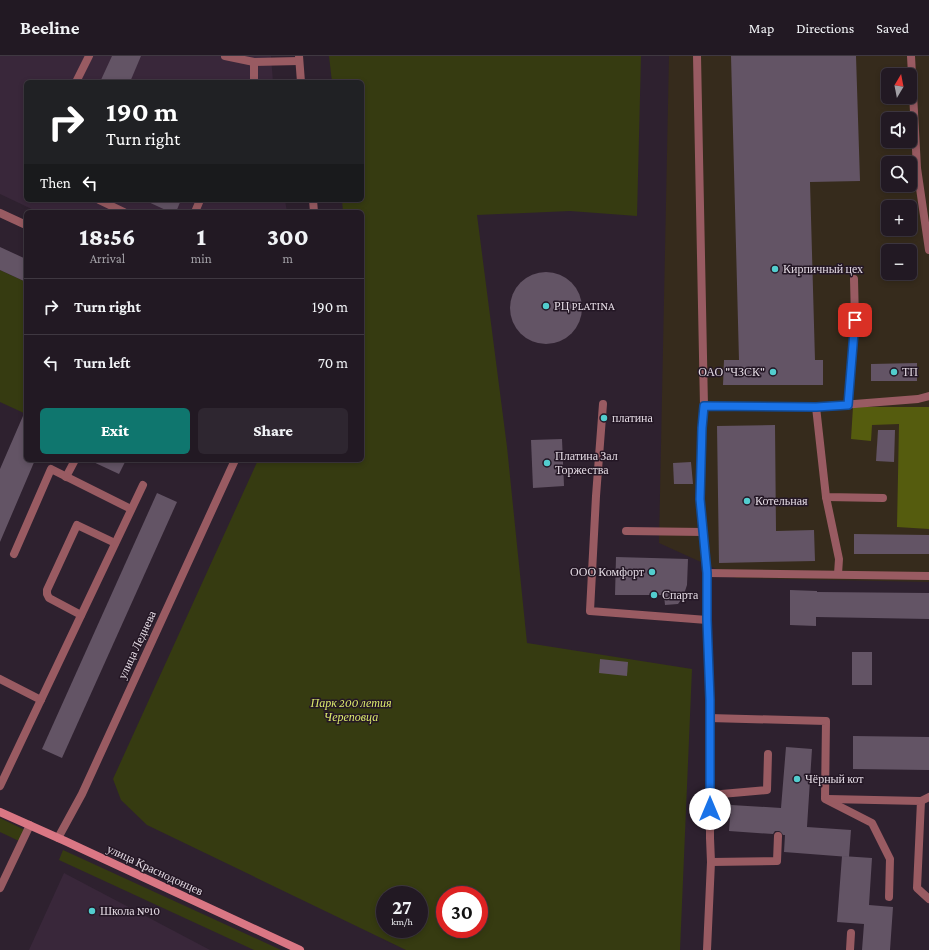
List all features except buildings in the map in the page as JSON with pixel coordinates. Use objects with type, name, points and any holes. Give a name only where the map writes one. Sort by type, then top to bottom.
[{"type":"main road","name":"улица Краснодонцев","points":[[0,812],[300,950]]},
{"type":"street","points":[[77,80],[89,56]]},
{"type":"street","points":[[225,56],[254,62],[299,59],[301,80]]},
{"type":"street","points":[[697,56],[704,406],[700,499],[707,573],[710,718],[711,862],[707,950]]},
{"type":"street","points":[[912,56],[917,168],[929,250]]},
{"type":"street","points":[[254,62],[254,80]]},
{"type":"street","points":[[103,202],[120,210]]},
{"type":"street","points":[[0,213],[24,224]]},
{"type":"street","points":[[848,405],[855,320],[854,279]]},
{"type":"street","points":[[918,399],[929,393]]},
{"type":"street","points":[[704,406],[816,407],[918,399],[929,396]]},
{"type":"street","points":[[603,404],[590,611],[707,620]]},
{"type":"street","points":[[816,407],[826,497],[839,558],[838,574]]},
{"type":"street","points":[[66,476],[73,462]]},
{"type":"street","name":"улица Леднева","points":[[58,838],[82,794],[234,462]]},
{"type":"street","points":[[14,554],[52,469],[131,509]]},
{"type":"street","points":[[0,786],[143,485]]},
{"type":"street","points":[[826,497],[883,498]]},
{"type":"street","points":[[81,615],[49,598],[47,594],[77,525],[115,543]]},
{"type":"street","points":[[626,531],[703,532]]},
{"type":"street","points":[[707,573],[929,576]]},
{"type":"street","points":[[0,679],[41,700]]},
{"type":"street","points":[[710,718],[826,722],[825,799]]},
{"type":"street","points":[[710,794],[767,790],[768,754]]},
{"type":"street","points":[[825,799],[921,800],[929,797]]},
{"type":"street","points":[[825,799],[872,823],[890,859],[889,897]]},
{"type":"street","points":[[921,800],[917,888],[929,899]]},
{"type":"street","points":[[0,888],[30,825]]},
{"type":"street","points":[[711,862],[778,861],[778,836]]},
{"type":"street","points":[[850,950],[851,933]]},
{"type":"shaded area","points":[[0,56],[271,56],[273,80],[24,80],[24,202],[285,202],[287,210],[34,210],[0,194]]},
{"type":"shaded area","points":[[669,56],[929,56],[929,582],[736,578],[659,543]]},
{"type":"shaded area","name":"Школа №10","points":[[64,873],[210,950],[29,950]]},
{"type":"green space","name":"Парк 200 летия Череповца","points":[[329,56],[641,56],[637,216],[570,211],[477,215],[507,447],[527,643],[692,669],[680,950],[406,950],[381,938],[428,938],[428,886],[376,886],[376,936],[147,825],[121,800],[113,779],[257,462],[364,462],[364,210],[343,210],[342,202],[364,202],[364,80],[332,80]]},
{"type":"green space","points":[[0,270],[24,281],[24,413],[0,402]]},
{"type":"green space","points":[[853,407],[929,407],[929,529],[897,527],[899,424],[872,425],[871,441],[851,439]]},
{"type":"green space","points":[[0,818],[25,830],[19,841],[0,832]]},
{"type":"green space","points":[[63,850],[281,950],[254,950],[59,860]]},
{"type":"place","name":"Кирпичный цех","points":[[775,269]]},
{"type":"place","name":"РЦ PLATINA","points":[[546,306]]},
{"type":"place","name":"ОАО \"ЧЗСК\"","points":[[773,372]]},
{"type":"place","name":"ТП","points":[[894,372]]},
{"type":"place","name":"платина","points":[[604,418]]},
{"type":"place","name":"Платина Зал Торжества","points":[[547,463]]},
{"type":"place","name":"Котельная","points":[[747,501]]},
{"type":"place","name":"ООО Комфорт","points":[[652,572]]},
{"type":"place","name":"Спарта","points":[[654,595]]},
{"type":"place","name":"Чёрный кот","points":[[797,779]]},
{"type":"place","name":"Школа №10","points":[[92,911]]},
{"type":"route","points":[[710,809],[710,700],[707,573],[700,499],[704,406],[816,407],[848,405],[855,320]]}]
